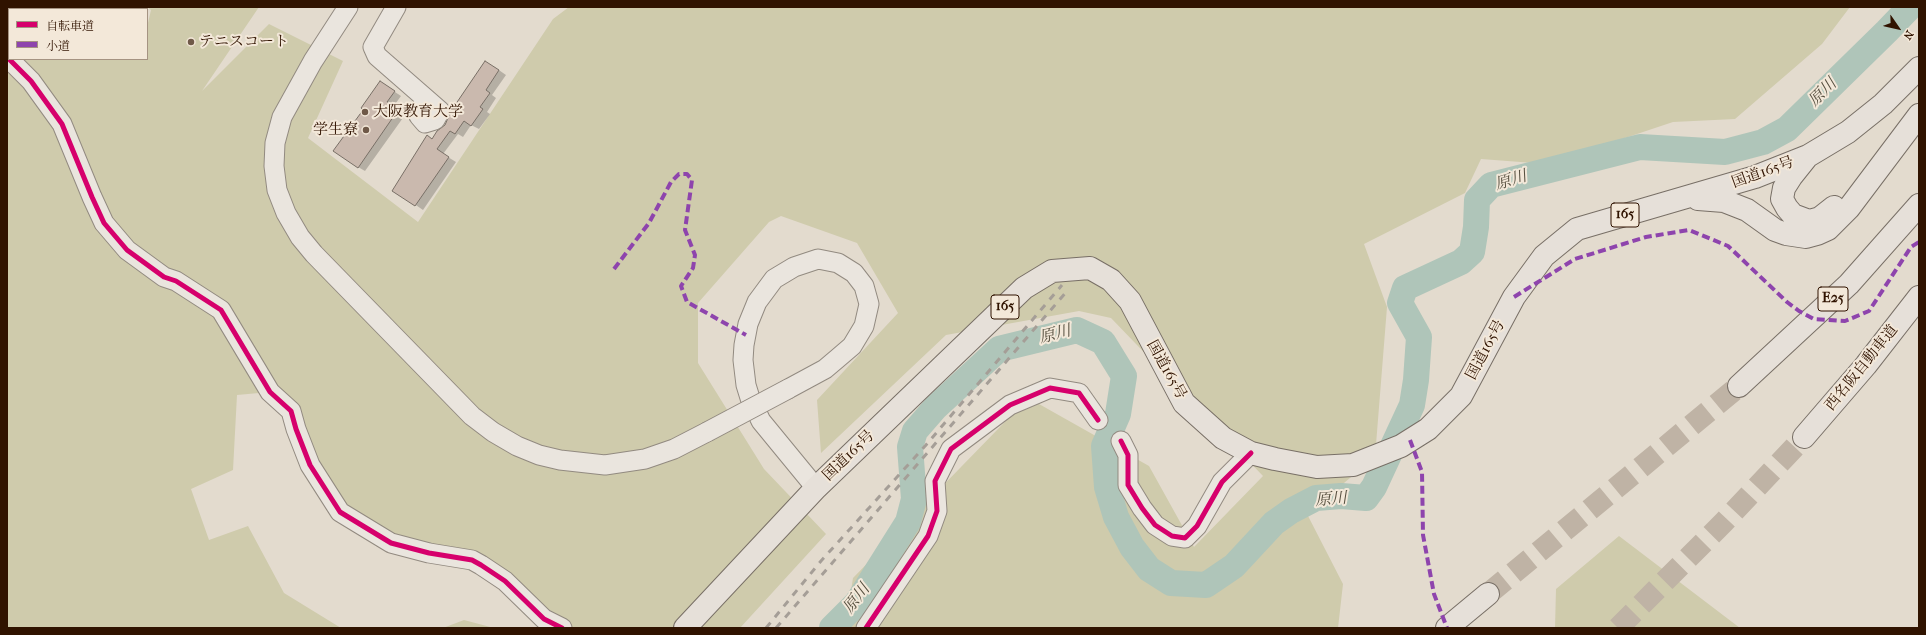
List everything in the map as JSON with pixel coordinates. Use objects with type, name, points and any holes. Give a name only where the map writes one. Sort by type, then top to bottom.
[{"type":"highway","name":"国道165号","points":[[685,628],[816,488],[1024,288],[1052,271],[1090,268],[1111,280],[1130,301],[1184,403],[1222,438],[1251,452],[1275,459],[1317,467],[1353,464],[1401,446],[1428,429],[1461,396],[1514,297],[1544,256],[1577,229],[1755,177],[1808,156],[1848,132],[1872,113],[1919,68]]},
{"type":"highway","points":[[1757,217],[1751,204],[1750,195],[1755,177],[1768,185],[1782,199],[1793,215],[1809,221],[1820,218],[1842,200],[1919,103]]},
{"type":"highway","points":[[1686,198],[1724,201],[1757,217],[1775,230],[1796,237],[1806,237],[1828,229],[1849,208],[1919,115]]},
{"type":"highway","points":[[1782,199],[1784,188],[1808,156]]},
{"type":"highway","name":"E25","points":[[1739,386],[1849,284],[1919,205]]},
{"type":"highway","name":"西名阪自動車道","points":[[1804,437],[1866,365],[1919,297]]},
{"type":"highway","points":[[1447,628],[1488,594]]},
{"type":"street","points":[[348,7],[313,61],[282,117],[275,144],[274,166],[278,190],[286,213],[300,237],[314,254],[472,416],[493,432],[517,446],[538,455],[560,460],[605,465],[645,459],[674,449],[707,432],[788,389],[825,369],[852,346],[864,326],[869,304],[864,286],[854,274],[838,263],[818,259],[794,267],[774,279],[756,302],[748,324],[742,360],[746,385],[750,398],[761,421],[816,488]]},
{"type":"street","points":[[396,7],[373,47],[377,56],[425,99]]},
{"type":"street","points":[[10,60],[31,81],[62,124],[104,223],[127,250],[164,277],[176,281],[221,310],[270,392],[291,411],[296,429],[310,465],[340,512],[391,543],[430,553],[472,560],[505,581],[544,619],[562,628]]},
{"type":"street","points":[[866,628],[928,536],[937,510],[935,481],[951,449],[1010,405],[1050,388],[1079,393],[1098,420]]},
{"type":"street","points":[[1121,441],[1128,455],[1128,485],[1142,508],[1155,525],[1172,536],[1185,538],[1197,526],[1222,482],[1251,452]]},
{"type":"shaded area","points":[[7,7],[102,7],[8,8],[8,60],[148,60],[148,23],[151,10],[147,7],[259,7],[202,91],[269,24],[343,61],[308,138],[418,222],[553,19],[569,7],[1850,7],[1822,44],[1735,119],[1673,122],[1547,164],[1481,159],[1465,193],[1364,244],[1387,307],[1375,457],[1307,514],[1343,584],[1338,628],[845,628],[853,578],[1033,393],[1039,404],[1149,466],[1194,547],[1263,476],[1111,318],[1079,311],[946,335],[821,453],[817,400],[898,313],[857,243],[781,216],[769,222],[698,303],[698,363],[764,469],[826,534],[740,628],[540,628],[481,565],[429,553],[347,517],[270,392],[237,395],[233,470],[191,489],[209,540],[248,526],[284,593],[341,628],[7,628]]},
{"type":"shaded area","points":[[1619,536],[1740,628],[1555,628],[1556,589]]},
{"type":"shaded area","points":[[464,620],[494,628],[443,628]]},
{"type":"building","points":[[485,61],[499,70],[486,90],[490,93],[480,107],[483,109],[471,126],[464,121],[455,134],[450,131],[437,149],[449,157],[415,206],[392,191],[427,135],[432,139],[437,131],[445,125],[451,111]]},
{"type":"building","name":"学生寮","points":[[380,81],[395,91],[387,102],[398,110],[358,168],[333,151],[363,110],[361,108]]},
{"type":"waterway","name":"原川","points":[[832,628],[857,603],[908,522],[914,499],[910,447],[915,431],[935,408],[999,349],[1077,330],[1103,342],[1124,376],[1118,414],[1104,446],[1107,487],[1116,517],[1132,547],[1149,569],[1171,583],[1206,585],[1234,566],[1274,523],[1291,511],[1316,498],[1341,496],[1366,498],[1374,487],[1412,405],[1416,380],[1419,337],[1400,303],[1405,288],[1461,262],[1472,252],[1476,227],[1477,200],[1491,185],[1640,147],[1725,152],[1763,142],[1787,129],[1910,7]]},
{"type":"tunnel","points":[[1488,594],[1739,386]]},
{"type":"tunnel","points":[[1618,628],[1724,522],[1804,437]]},
{"type":"railway","points":[[766,628],[821,561],[926,445],[1062,285]]},
{"type":"railway","points":[[776,628],[1068,290]]},
{"type":"marked path","points":[[614,269],[649,223],[671,182],[679,174],[687,174],[692,180],[685,230],[695,255],[693,268],[681,286],[687,302],[746,335]]},
{"type":"marked path","points":[[1514,297],[1575,259],[1646,237],[1689,230],[1728,246],[1787,302],[1799,311],[1814,319],[1845,321],[1869,311],[1911,247],[1919,242]]},
{"type":"marked path","points":[[1410,440],[1422,472],[1423,535],[1434,594],[1447,628]]},
{"type":"cycle path","points":[[10,60],[31,81],[62,124],[104,223],[127,250],[164,277],[176,281],[221,310],[270,392],[291,411],[296,429],[310,465],[340,512],[391,543],[429,553],[472,560],[505,581],[544,619],[562,628]]},
{"type":"cycle path","points":[[866,628],[928,536],[937,511],[935,481],[951,449],[1010,405],[1050,388],[1079,393],[1098,420]]},
{"type":"cycle path","points":[[1121,441],[1128,455],[1128,485],[1142,508],[1155,525],[1172,536],[1185,538],[1197,526],[1222,482],[1251,453]]},
{"type":"place","name":"テニスコート","points":[[191,42]]},
{"type":"place","name":"大阪教育大学","points":[[365,112]]},
{"type":"place","name":"学生寮","points":[[366,130]]}]
